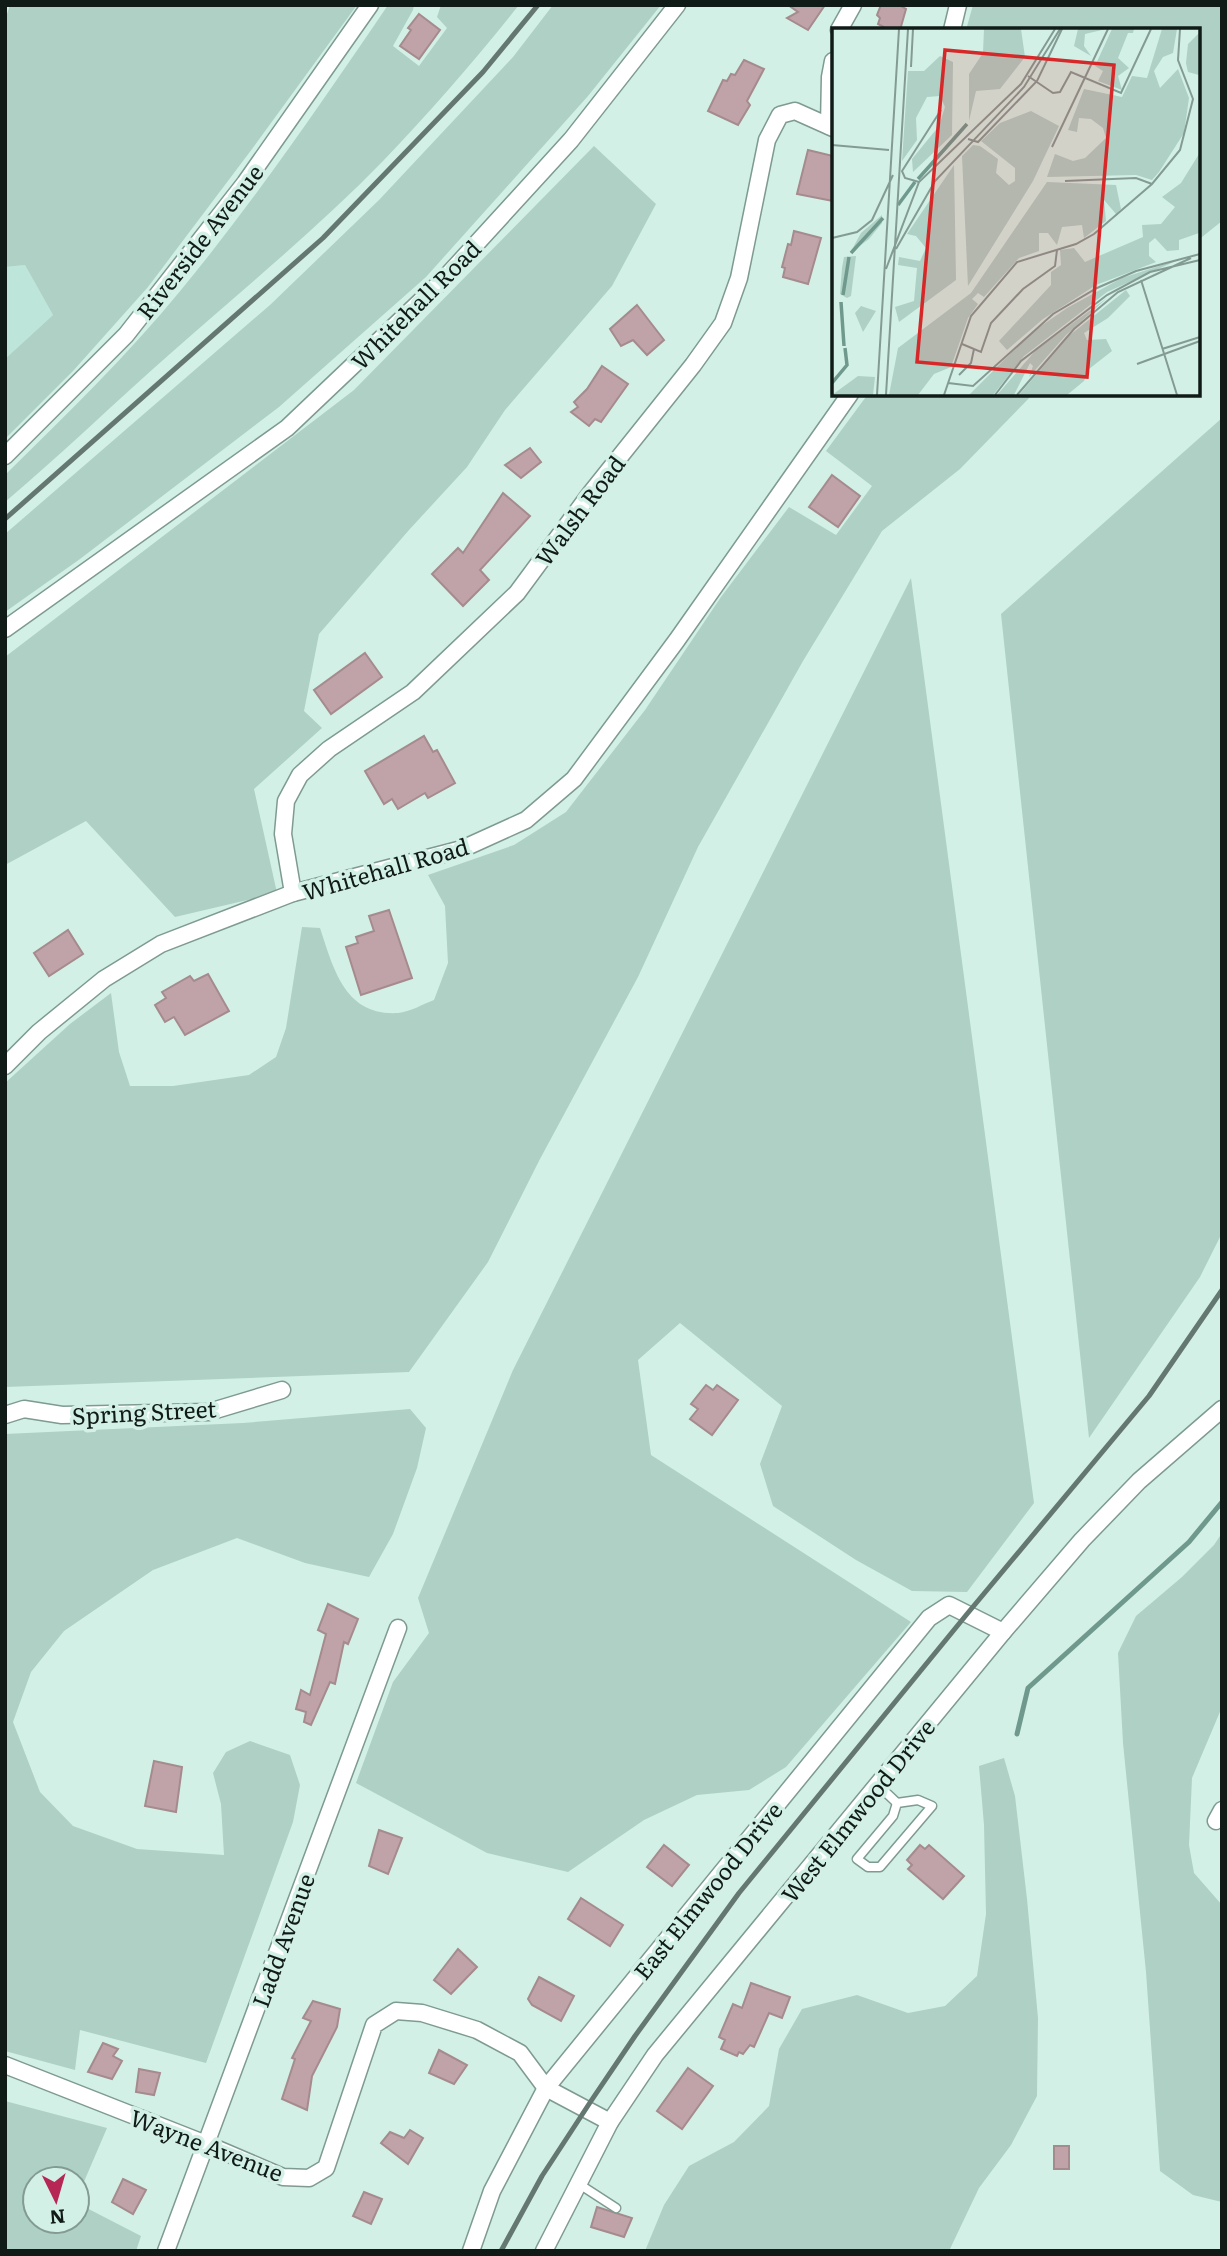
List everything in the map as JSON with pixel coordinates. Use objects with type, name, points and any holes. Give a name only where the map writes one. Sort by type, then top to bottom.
[{"type":"street","name":"Riverside Avenue","points":[[5,456],[126,335],[246,183],[370,5]]},
{"type":"street","name":"Whitehall Road","points":[[5,629],[288,428],[445,278],[571,140],[677,5]]},
{"type":"street","points":[[840,28],[853,5]]},
{"type":"street","points":[[952,28],[958,5]]},
{"type":"street","points":[[831,127],[832,66]]},
{"type":"street","name":"Walsh Road","points":[[293,893],[283,834],[286,801],[300,775],[329,749],[413,692],[517,593],[723,323],[739,278],[767,140],[780,115],[795,111],[831,127]]},
{"type":"street","name":"Whitehall Road","points":[[5,1066],[39,1032],[104,979],[161,944],[293,893],[462,849],[526,820],[574,779],[677,639],[849,396]]},
{"type":"street","name":"Spring Street","points":[[5,1415],[24,1409],[62,1415],[209,1412],[282,1390]]},
{"type":"street","name":"West Elmwood Drive","points":[[544,2251],[610,2122],[655,2055],[1082,1539],[1139,1481],[1222,1409]]},
{"type":"street","name":"East Elmwood Drive","points":[[471,2251],[492,2191],[545,2088],[931,1616],[949,1605],[1003,1632]]},
{"type":"street","name":"Ladd Avenue","points":[[166,2251],[398,1628]]},
{"type":"street","name":"Wayne Avenue","points":[[5,2065],[283,2177],[309,2178],[326,2168],[374,2025],[396,2011],[422,2012],[477,2030],[520,2053],[545,2088],[610,2122]]},
{"type":"lane","points":[[878,1785],[897,1803]]},
{"type":"lane","points":[[918,1800],[932,1806],[880,1867],[868,1867],[857,1859],[893,1816],[897,1803],[918,1800]]},
{"type":"lane","points":[[579,2184],[616,2208]]},
{"type":"shaded area","points":[[10,5],[357,5],[148,287],[73,371],[5,439],[5,359],[53,315],[25,265],[5,267],[5,20]]},
{"type":"shaded area","points":[[388,5],[414,5],[393,46],[419,66],[447,28],[437,17],[441,5],[519,5],[436,104],[358,186],[5,502],[5,475],[118,362],[209,256],[313,114]]},
{"type":"shaded area","points":[[553,5],[661,5],[588,96],[426,277],[279,407],[80,559],[5,612],[5,534],[270,305],[379,200],[513,57]]},
{"type":"shaded area","points":[[973,5],[1222,5],[1222,221],[1199,239],[1199,28],[967,28]]},
{"type":"shaded area","points":[[594,146],[656,204],[612,286],[505,410],[467,467],[319,634],[304,711],[322,728],[254,789],[277,893],[175,917],[86,821],[5,865],[5,657],[354,390]]},
{"type":"shaded area","points":[[25,265],[53,315],[5,359],[5,267]]},
{"type":"shaded area","points":[[867,396],[1031,396],[960,469],[882,531],[803,661],[698,847],[638,977],[488,1262],[409,1372],[5,1387],[5,1083],[70,1024],[111,993],[119,1052],[130,1086],[173,1086],[249,1075],[276,1057],[286,1028],[302,927],[320,928],[344,987],[365,1007],[380,1012],[398,1013],[434,1000],[448,963],[445,906],[428,875],[514,845],[566,812],[645,710],[721,597],[789,507],[836,535],[872,486],[826,451]]},
{"type":"shaded area","points":[[1222,418],[1222,1233],[1200,1277],[1089,1438],[1001,614]]},
{"type":"shaded area","points":[[911,578],[1034,1503],[967,1592],[912,1591],[856,1560],[773,1506],[760,1464],[782,1406],[680,1323],[638,1360],[651,1455],[911,1622],[786,1767],[749,1790],[697,1795],[644,1820],[568,1872],[487,1853],[356,1783],[393,1682],[429,1633],[418,1598],[513,1370]]},
{"type":"shaded area","points":[[410,1409],[426,1428],[417,1468],[393,1534],[369,1577],[305,1563],[237,1538],[153,1570],[64,1631],[31,1672],[13,1722],[40,1792],[73,1826],[137,1849],[224,1855],[221,1804],[213,1773],[226,1752],[250,1741],[290,1755],[300,1785],[293,1822],[206,2063],[80,2030],[75,2070],[5,2051],[5,1434],[243,1423]]},
{"type":"shaded area","points":[[1222,1533],[1222,1707],[1192,1778],[1189,1845],[1194,1873],[1222,1905],[1222,2202],[1193,2195],[1160,2171],[1146,1972],[1123,1743],[1118,1653],[1136,1616],[1182,1577],[1214,1545]]},
{"type":"shaded area","points":[[1004,1758],[1015,1796],[1027,1899],[1038,2018],[1037,2096],[1011,2145],[979,2188],[949,2251],[645,2251],[664,2205],[689,2166],[734,2142],[769,2106],[779,2049],[802,2009],[857,1995],[908,2013],[945,2006],[977,1976],[986,1914],[984,1825],[979,1766]]},
{"type":"shaded area","points":[[5,2101],[107,2128],[91,2165],[21,2165],[21,2235],[91,2235],[91,2210],[141,2236],[136,2251],[5,2251]]},
{"type":"building","points":[[788,5],[825,5],[808,30],[787,18],[798,12]]},
{"type":"building","points":[[881,5],[899,5],[906,9],[901,28],[885,28],[878,24],[880,18],[877,15]]},
{"type":"building","points":[[419,14],[440,30],[419,59],[400,46],[411,30],[408,28]]},
{"type":"building","points":[[744,60],[764,69],[747,101],[750,105],[738,125],[708,111],[723,80],[727,81],[731,74],[735,75]]},
{"type":"building","points":[[808,150],[832,156],[832,201],[797,194]]},
{"type":"building","points":[[794,231],[821,238],[808,284],[783,277],[785,268],[782,267]]},
{"type":"building","points":[[637,305],[664,340],[647,355],[633,340],[621,346],[610,329]]},
{"type":"building","points":[[602,366],[628,384],[601,422],[595,419],[589,426],[571,412],[578,407],[574,402],[587,389]]},
{"type":"building","points":[[530,448],[541,462],[521,478],[505,465]]},
{"type":"building","points":[[832,475],[860,496],[838,527],[809,507]]},
{"type":"building","points":[[503,493],[530,516],[480,570],[489,580],[463,606],[432,574],[458,548],[463,553]]},
{"type":"building","points":[[365,653],[382,677],[331,714],[314,690]]},
{"type":"building","points":[[424,736],[433,752],[437,750],[455,783],[428,798],[425,793],[398,809],[392,799],[384,804],[365,771]]},
{"type":"building","points":[[389,910],[412,978],[361,995],[346,947],[358,943],[356,937],[374,931],[369,916]]},
{"type":"building","points":[[68,930],[83,954],[49,976],[34,953]]},
{"type":"building","points":[[208,974],[229,1011],[185,1035],[174,1017],[165,1022],[155,1005],[166,998],[162,992],[190,976],[194,981]]},
{"type":"building","points":[[706,1385],[713,1390],[717,1385],[738,1400],[712,1435],[690,1419],[698,1409],[691,1404]]},
{"type":"building","points":[[328,1604],[358,1619],[348,1644],[344,1642],[335,1684],[330,1682],[311,1725],[304,1722],[306,1712],[296,1709],[301,1690],[310,1695],[326,1634],[318,1630]]},
{"type":"building","points":[[154,1761],[182,1767],[176,1812],[145,1806]]},
{"type":"building","points":[[379,1830],[402,1838],[388,1874],[369,1866]]},
{"type":"building","points":[[664,1845],[689,1865],[672,1886],[647,1867]]},
{"type":"building","points":[[920,1845],[925,1849],[929,1845],[964,1876],[943,1899],[908,1869],[912,1865],[907,1860]]},
{"type":"building","points":[[581,1898],[623,1925],[610,1946],[568,1919]]},
{"type":"building","points":[[458,1949],[477,1967],[451,1994],[434,1980]]},
{"type":"building","points":[[539,1977],[574,1996],[561,2021],[532,2005],[528,1999]]},
{"type":"building","points":[[751,1983],[790,1997],[782,2018],[769,2013],[754,2047],[750,2045],[743,2054],[739,2052],[737,2056],[721,2049],[725,2040],[719,2037],[733,2004],[742,2008]]},
{"type":"building","points":[[313,2001],[340,2009],[337,2027],[312,2076],[307,2110],[282,2099],[295,2059],[292,2058],[311,2021],[303,2018]]},
{"type":"building","points":[[103,2043],[118,2049],[113,2056],[122,2061],[112,2079],[88,2072]]},
{"type":"building","points":[[439,2050],[467,2065],[454,2084],[429,2073]]},
{"type":"building","points":[[688,2068],[713,2086],[682,2129],[657,2111]]},
{"type":"building","points":[[139,2069],[160,2073],[154,2095],[136,2092]]},
{"type":"building","points":[[410,2130],[423,2138],[408,2164],[381,2143],[390,2132],[404,2138]]},
{"type":"building","points":[[1054,2146],[1069,2146],[1069,2169],[1054,2169]]},
{"type":"building","points":[[123,2179],[146,2190],[133,2214],[112,2202]]},
{"type":"building","points":[[364,2192],[382,2199],[371,2224],[353,2216]]},
{"type":"building","points":[[597,2207],[632,2218],[624,2237],[591,2227]]},
{"type":"waterway","points":[[1017,1734],[1028,1688],[1189,1542],[1222,1502]]},
{"type":"railway","points":[[5,519],[323,238],[483,72],[538,5]]},
{"type":"railway","points":[[501,2251],[542,2176],[591,2101],[739,1893],[1149,1396],[1222,1290]]}]
